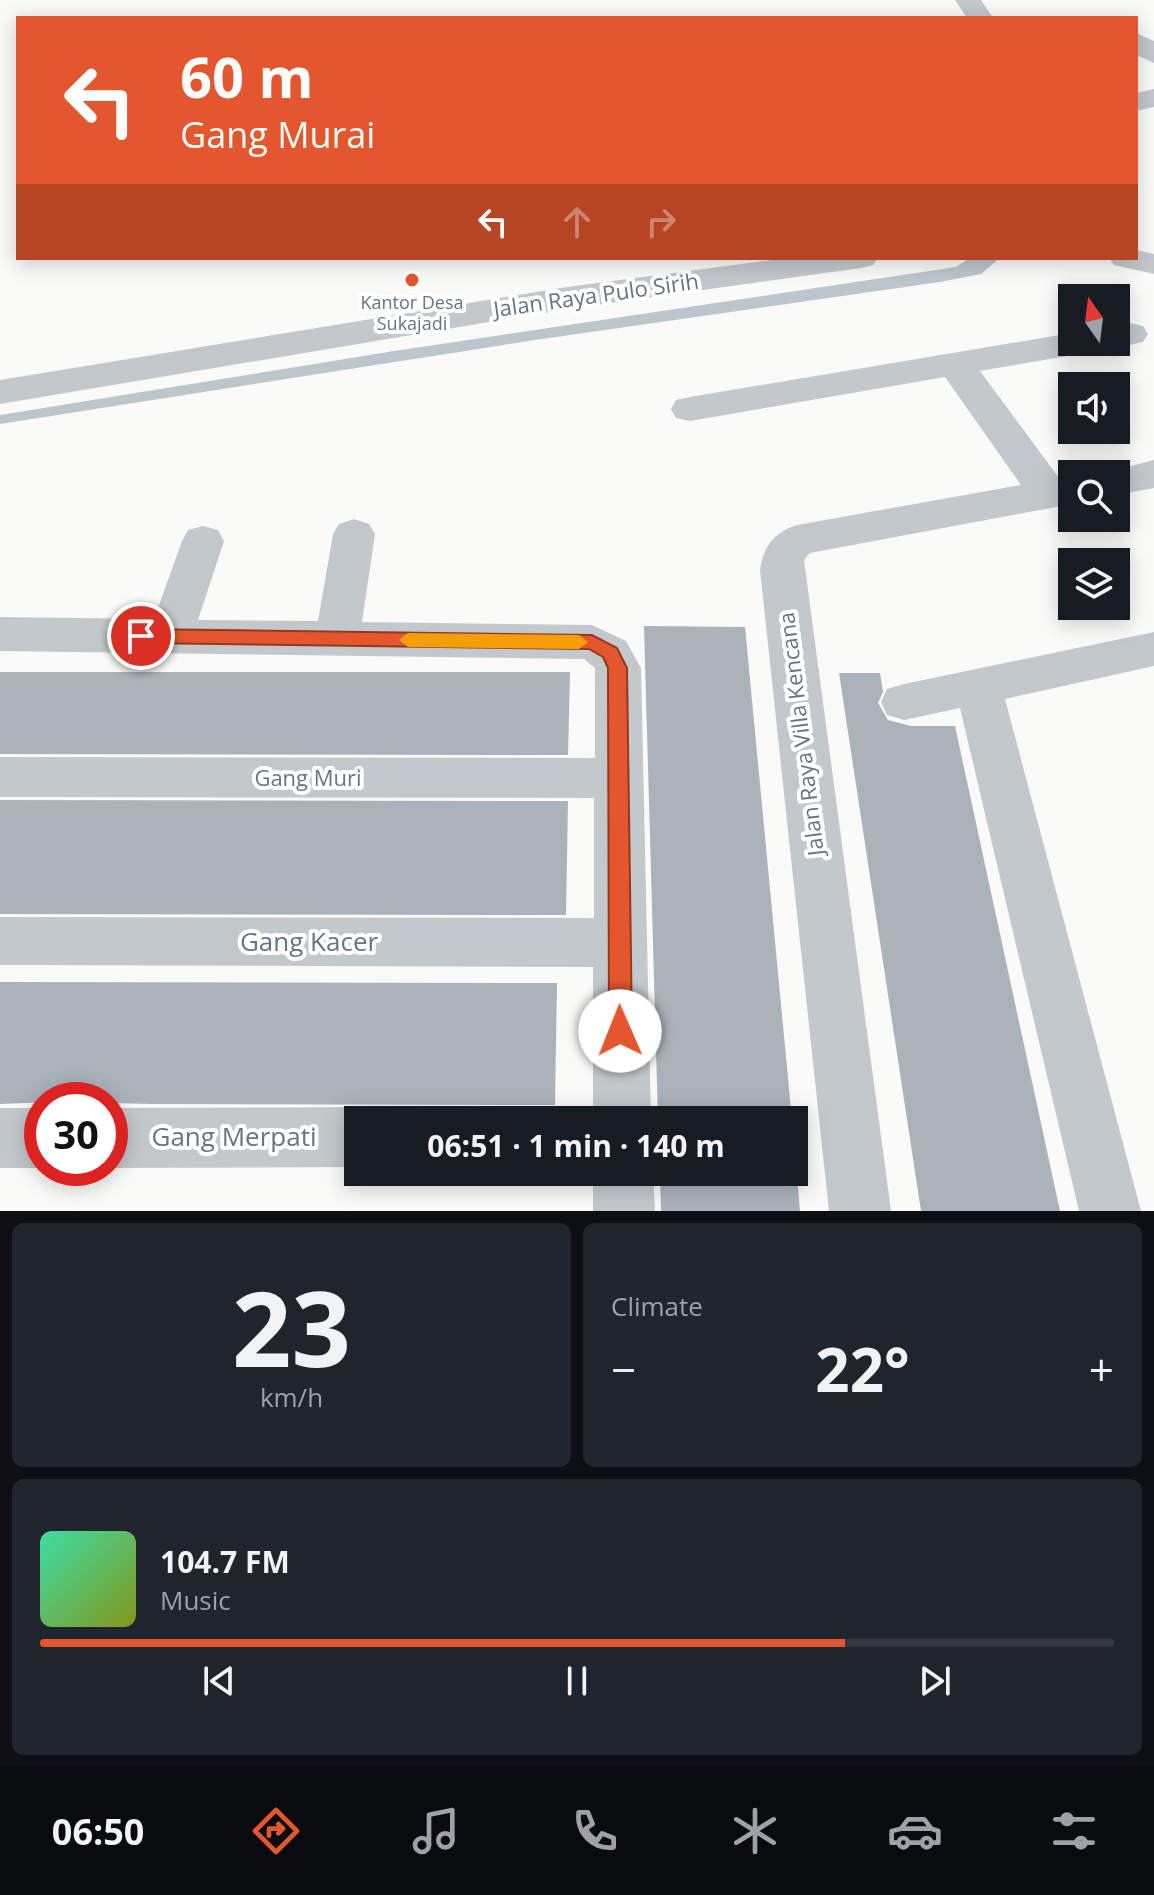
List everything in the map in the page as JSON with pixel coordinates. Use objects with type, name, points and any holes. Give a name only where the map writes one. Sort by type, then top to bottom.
[{"type":"street","points":[[1138,43],[1154,55]]},
{"type":"street","name":"Jalan Raya Pulo Sirih","points":[[0,392],[567,298],[846,260]]},
{"type":"street","points":[[690,409],[1058,347]]},
{"type":"street","points":[[955,364],[1058,490]]},
{"type":"street","points":[[1130,478],[1154,474]]},
{"type":"street","name":"Jalan Raya Villa Kencana","points":[[860,1211],[781,570],[783,555],[797,540],[1058,492]]},
{"type":"street","points":[[337,639],[354,534]]},
{"type":"street","points":[[170,636],[203,541]]},
{"type":"street","points":[[0,634],[592,642],[610,653],[618,668],[616,778],[622,1106]]},
{"type":"street","points":[[904,702],[978,686],[1151,657]]},
{"type":"street","points":[[978,686],[1110,1211]]},
{"type":"street","name":"Gang Muri","points":[[0,777],[616,778]]},
{"type":"street","name":"Gang Kacer","points":[[0,941],[619,943]]},
{"type":"street","name":"Gang Merpati","points":[[128,1138],[344,1137]]},
{"type":"street","points":[[0,1138],[24,1138]]},
{"type":"street","points":[[623,1186],[624,1211]]},
{"type":"shaded area","points":[[967,260],[998,260],[981,274],[940,282],[535,340],[0,424],[0,415],[394,351],[956,267]]},
{"type":"building","points":[[644,626],[745,627],[791,1106],[658,1106]]},
{"type":"building","points":[[0,672],[570,672],[568,755],[0,754]]},
{"type":"building","points":[[839,673],[880,673],[883,692],[878,703],[888,720],[911,726],[955,726],[1060,1211],[921,1211]]},
{"type":"building","points":[[0,800],[568,801],[566,915],[0,914]]},
{"type":"building","points":[[0,982],[557,983],[555,1105],[128,1103],[128,1082],[24,1082],[24,1103],[0,1104]]},
{"type":"building","points":[[660,1186],[798,1186],[800,1211],[661,1211]]},
{"type":"slow traffic","points":[[408,640],[579,642]]},
{"type":"place","name":"Kantor Desa Sukajadi","points":[[412,280]]},
{"type":"route","points":[[141,636],[592,642],[610,653],[618,668],[616,778],[620,1031]]}]
